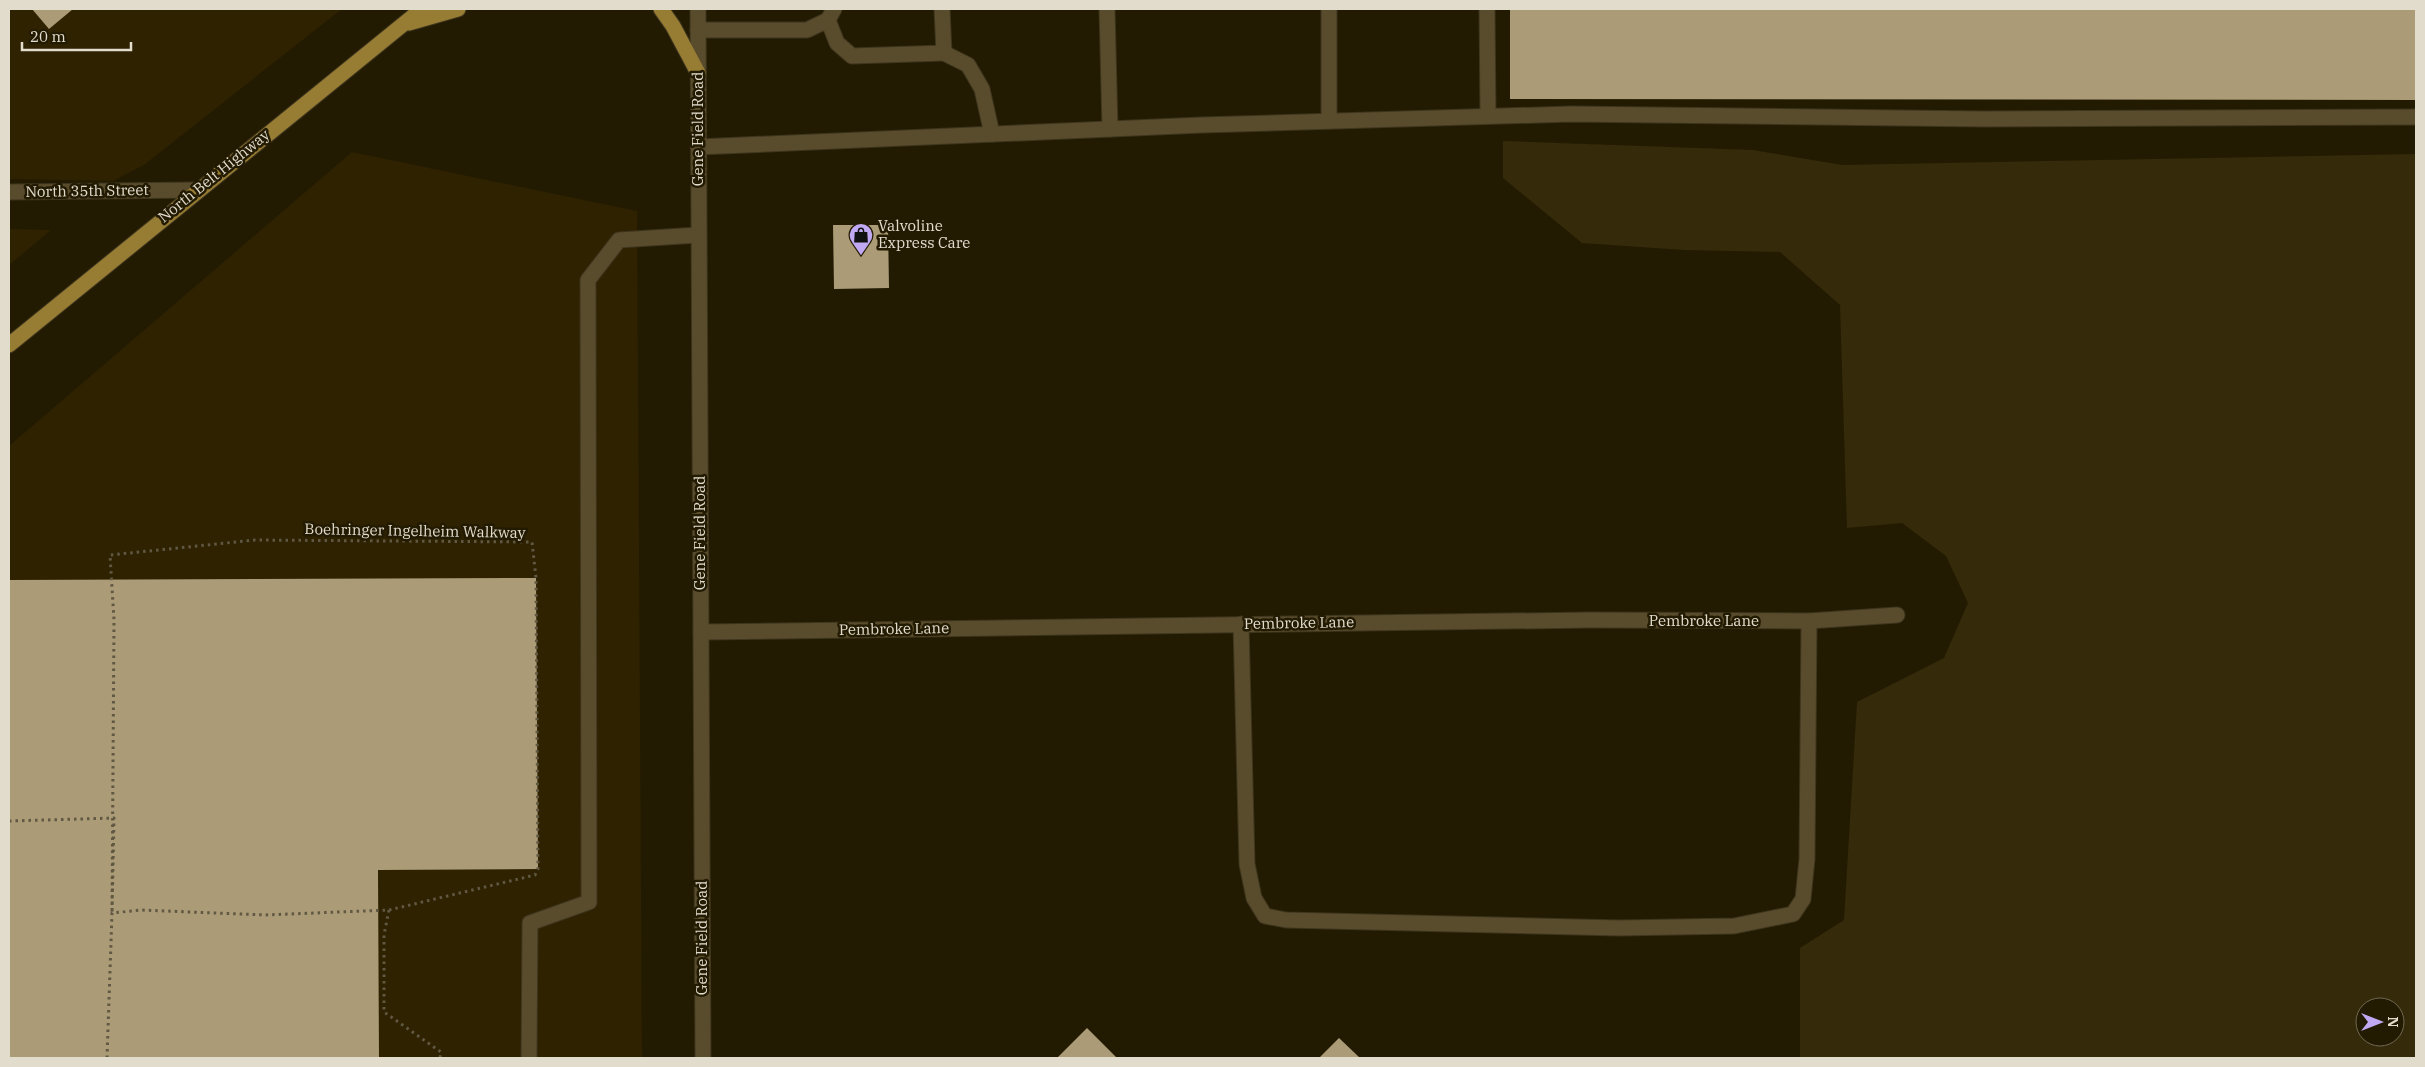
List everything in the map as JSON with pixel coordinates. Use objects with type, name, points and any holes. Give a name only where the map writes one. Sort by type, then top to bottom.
[{"type":"main road","name":"North Belt Highway","points":[[9,345],[196,190],[422,9]]},
{"type":"main road","points":[[398,27],[458,9]]},
{"type":"main road","points":[[661,9],[673,26],[698,73]]},
{"type":"street","name":"Gene Field Road","points":[[698,9],[703,1058]]},
{"type":"street","points":[[942,9],[944,53]]},
{"type":"street","points":[[1107,9],[1110,129]]},
{"type":"street","points":[[1329,9],[1329,121]]},
{"type":"street","points":[[1487,9],[1488,116]]},
{"type":"street","points":[[698,30],[807,30],[831,14],[836,42],[852,56],[944,53],[968,65],[982,89],[992,134]]},
{"type":"street","points":[[698,147],[1110,129],[1571,114],[1984,119],[2416,117]]},
{"type":"street","name":"North 35th Street","points":[[9,192],[196,190]]},
{"type":"street","points":[[529,1058],[530,923],[589,902],[588,280],[619,240],[698,235]]},
{"type":"street","name":"Pembroke Lane","points":[[701,632],[1590,620],[1809,621],[1897,615]]},
{"type":"street","points":[[1240,624],[1247,864],[1254,898],[1265,916],[1286,920],[1619,928],[1734,926],[1793,914],[1803,899],[1807,858],[1809,621]]},
{"type":"path","name":"Boehringer Ingelheim Walkway","points":[[255,540],[532,542],[536,578],[538,869],[535,875],[389,910],[265,915],[141,910],[112,913],[114,620],[110,555],[255,540]]},
{"type":"path","name":"Boehringer Ingelheim Walkway","points":[[9,821],[114,818],[107,1058]]},
{"type":"path","points":[[389,910],[384,935],[384,1012],[441,1052],[440,1058]]},
{"type":"shaded area","points":[[9,9],[342,9],[144,165],[113,181],[9,179]]},
{"type":"shaded area","points":[[1503,141],[1753,150],[1842,165],[2416,154],[2416,1058],[1800,1058],[1800,948],[1844,920],[1857,702],[1944,658],[1968,603],[1946,556],[1902,523],[1847,528],[1840,305],[1780,252],[1684,250],[1582,243],[1503,178]]},
{"type":"shaded area","points":[[352,152],[637,211],[642,1058],[9,1058],[9,446]]},
{"type":"shaded area","points":[[9,229],[51,230],[9,265]]},
{"type":"building","points":[[32,9],[73,9],[49,29]]},
{"type":"building","points":[[1510,9],[2416,9],[2416,100],[1510,99]]},
{"type":"building","name":"Valvoline Express Care","points":[[833,225],[888,225],[889,288],[834,289]]},
{"type":"building","points":[[536,578],[538,869],[378,870],[379,1058],[9,1058],[9,580]]},
{"type":"building","points":[[1087,1028],[1117,1058],[1057,1058]]},
{"type":"building","points":[[1339,1038],[1360,1058],[1319,1058]]},
{"type":"place","name":"Valvoline Express Care","points":[[861,256]]}]
